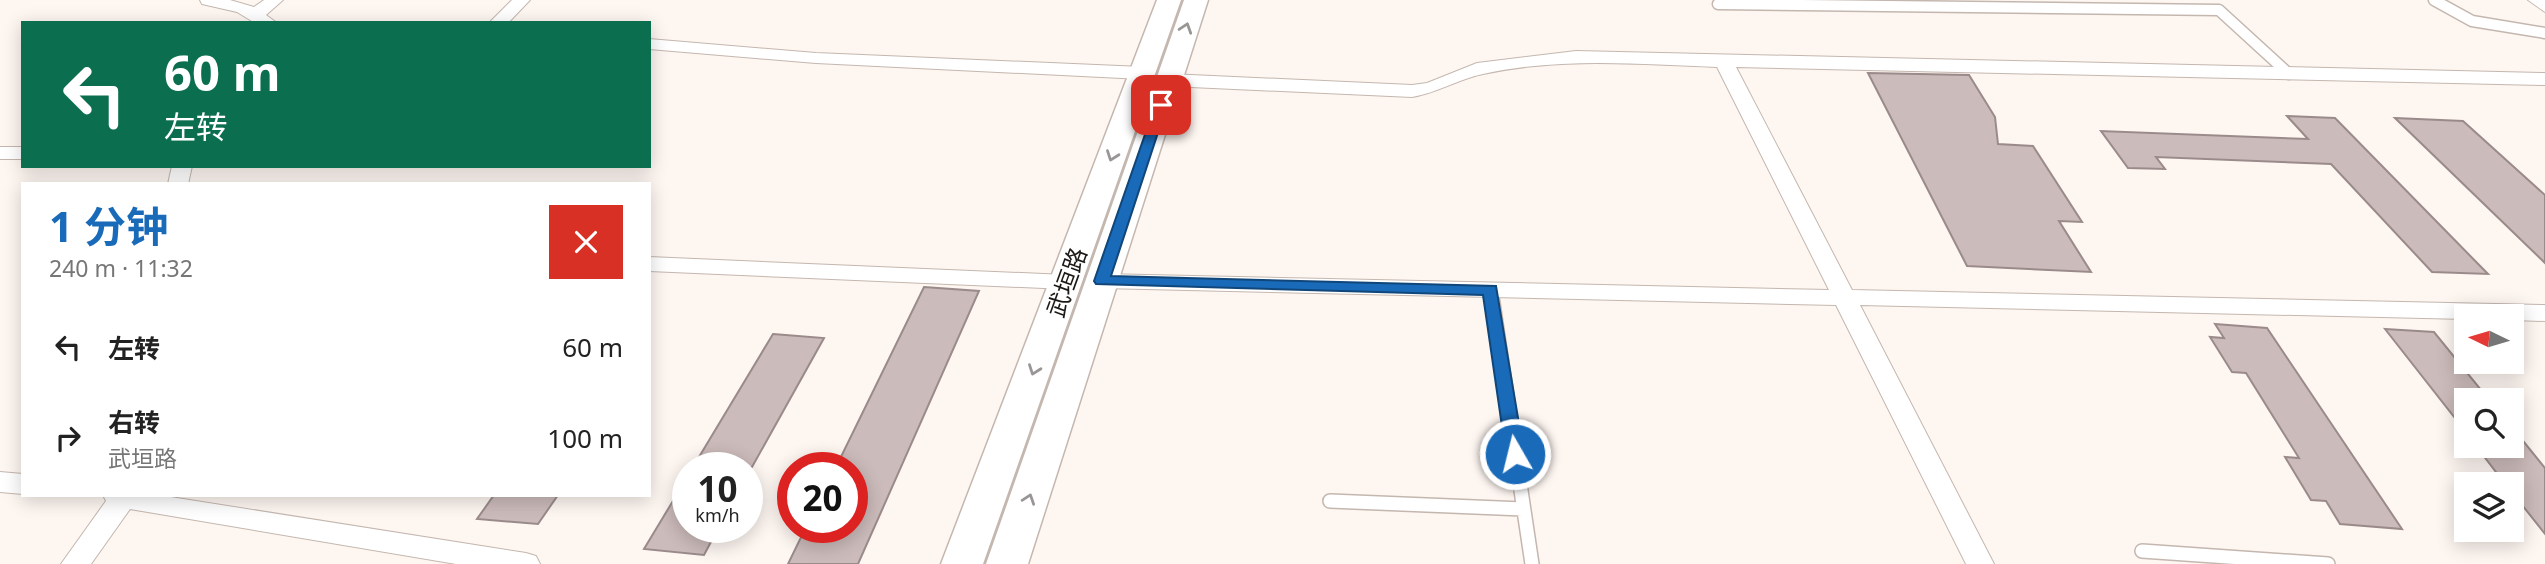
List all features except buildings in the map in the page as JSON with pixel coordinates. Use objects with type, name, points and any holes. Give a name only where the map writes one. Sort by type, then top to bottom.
[{"type":"main road","name":"武垣路","points":[[1007,564],[1102,281],[1156,76],[1169,0]]},
{"type":"main road","name":"武垣路","points":[[962,564],[1066,282],[1156,76],[1196,0]]},
{"type":"street","points":[[208,0],[262,18],[275,0]]},
{"type":"street","points":[[500,21],[522,0]]},
{"type":"street","points":[[2536,0],[2545,7]]},
{"type":"street","points":[[651,44],[816,58],[1412,91],[1431,88],[1477,69],[1549,57],[2545,79]]},
{"type":"street","points":[[1723,60],[1980,564]]},
{"type":"street","points":[[0,153],[21,153]]},
{"type":"street","points":[[651,264],[1066,282]]},
{"type":"street","points":[[1102,281],[2545,313]]},
{"type":"street","points":[[0,482],[21,484]]},
{"type":"street","points":[[75,564],[120,497],[526,564]]},
{"type":"lane","points":[[2434,0],[2472,21],[2545,33]]},
{"type":"lane","points":[[1718,4],[2219,10],[2289,74]]},
{"type":"lane","points":[[1490,290],[1531,564]]},
{"type":"lane","points":[[1330,501],[1523,509]]},
{"type":"lane","points":[[2142,551],[2328,564]]},
{"type":"route","points":[[1161,105],[1102,281],[1490,290],[1515,454]]}]
